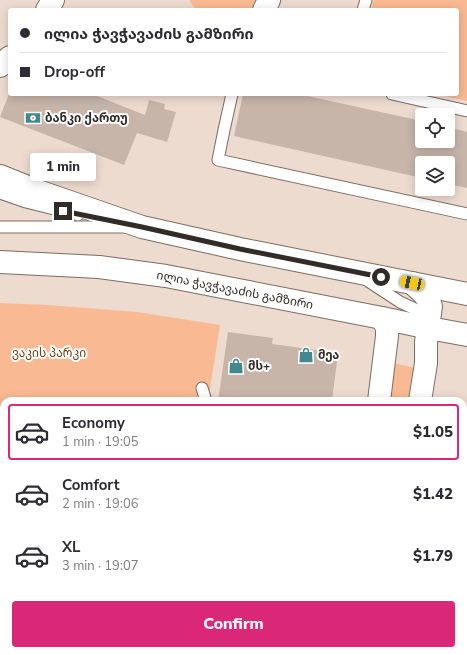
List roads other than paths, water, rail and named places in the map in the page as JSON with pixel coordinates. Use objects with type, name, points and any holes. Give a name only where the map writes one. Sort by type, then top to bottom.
[{"type":"main road","points":[[0,66],[8,59]]},
{"type":"main road","points":[[0,176],[35,190],[142,227],[240,249],[467,294]]},
{"type":"main road","name":"ილია ჭავჭავაძის გამზირი","points":[[0,262],[99,267],[159,275],[382,318],[429,322],[467,335]]},
{"type":"main road","points":[[412,283],[427,298],[431,306],[426,342],[426,363],[421,397]]},
{"type":"main road","points":[[380,397],[388,336],[388,328],[382,318]]},
{"type":"lane","points":[[232,96],[218,160],[467,214]]},
{"type":"lane","points":[[400,96],[467,112]]},
{"type":"lane","points":[[0,193],[26,202],[75,214],[142,227]]},
{"type":"lane","points":[[0,228],[142,227]]},
{"type":"lane","points":[[350,270],[429,322],[467,332]]},
{"type":"lane","points":[[202,388],[205,397]]},
{"type":"place","name":"ბანკი ქართუ","points":[[33,118]]},
{"type":"place","name":"მეა","points":[[306,355]]},
{"type":"place","name":"მს+","points":[[236,366]]},
{"type":"park label","name":"ვაკის პარკი","points":[[49,353]]}]
